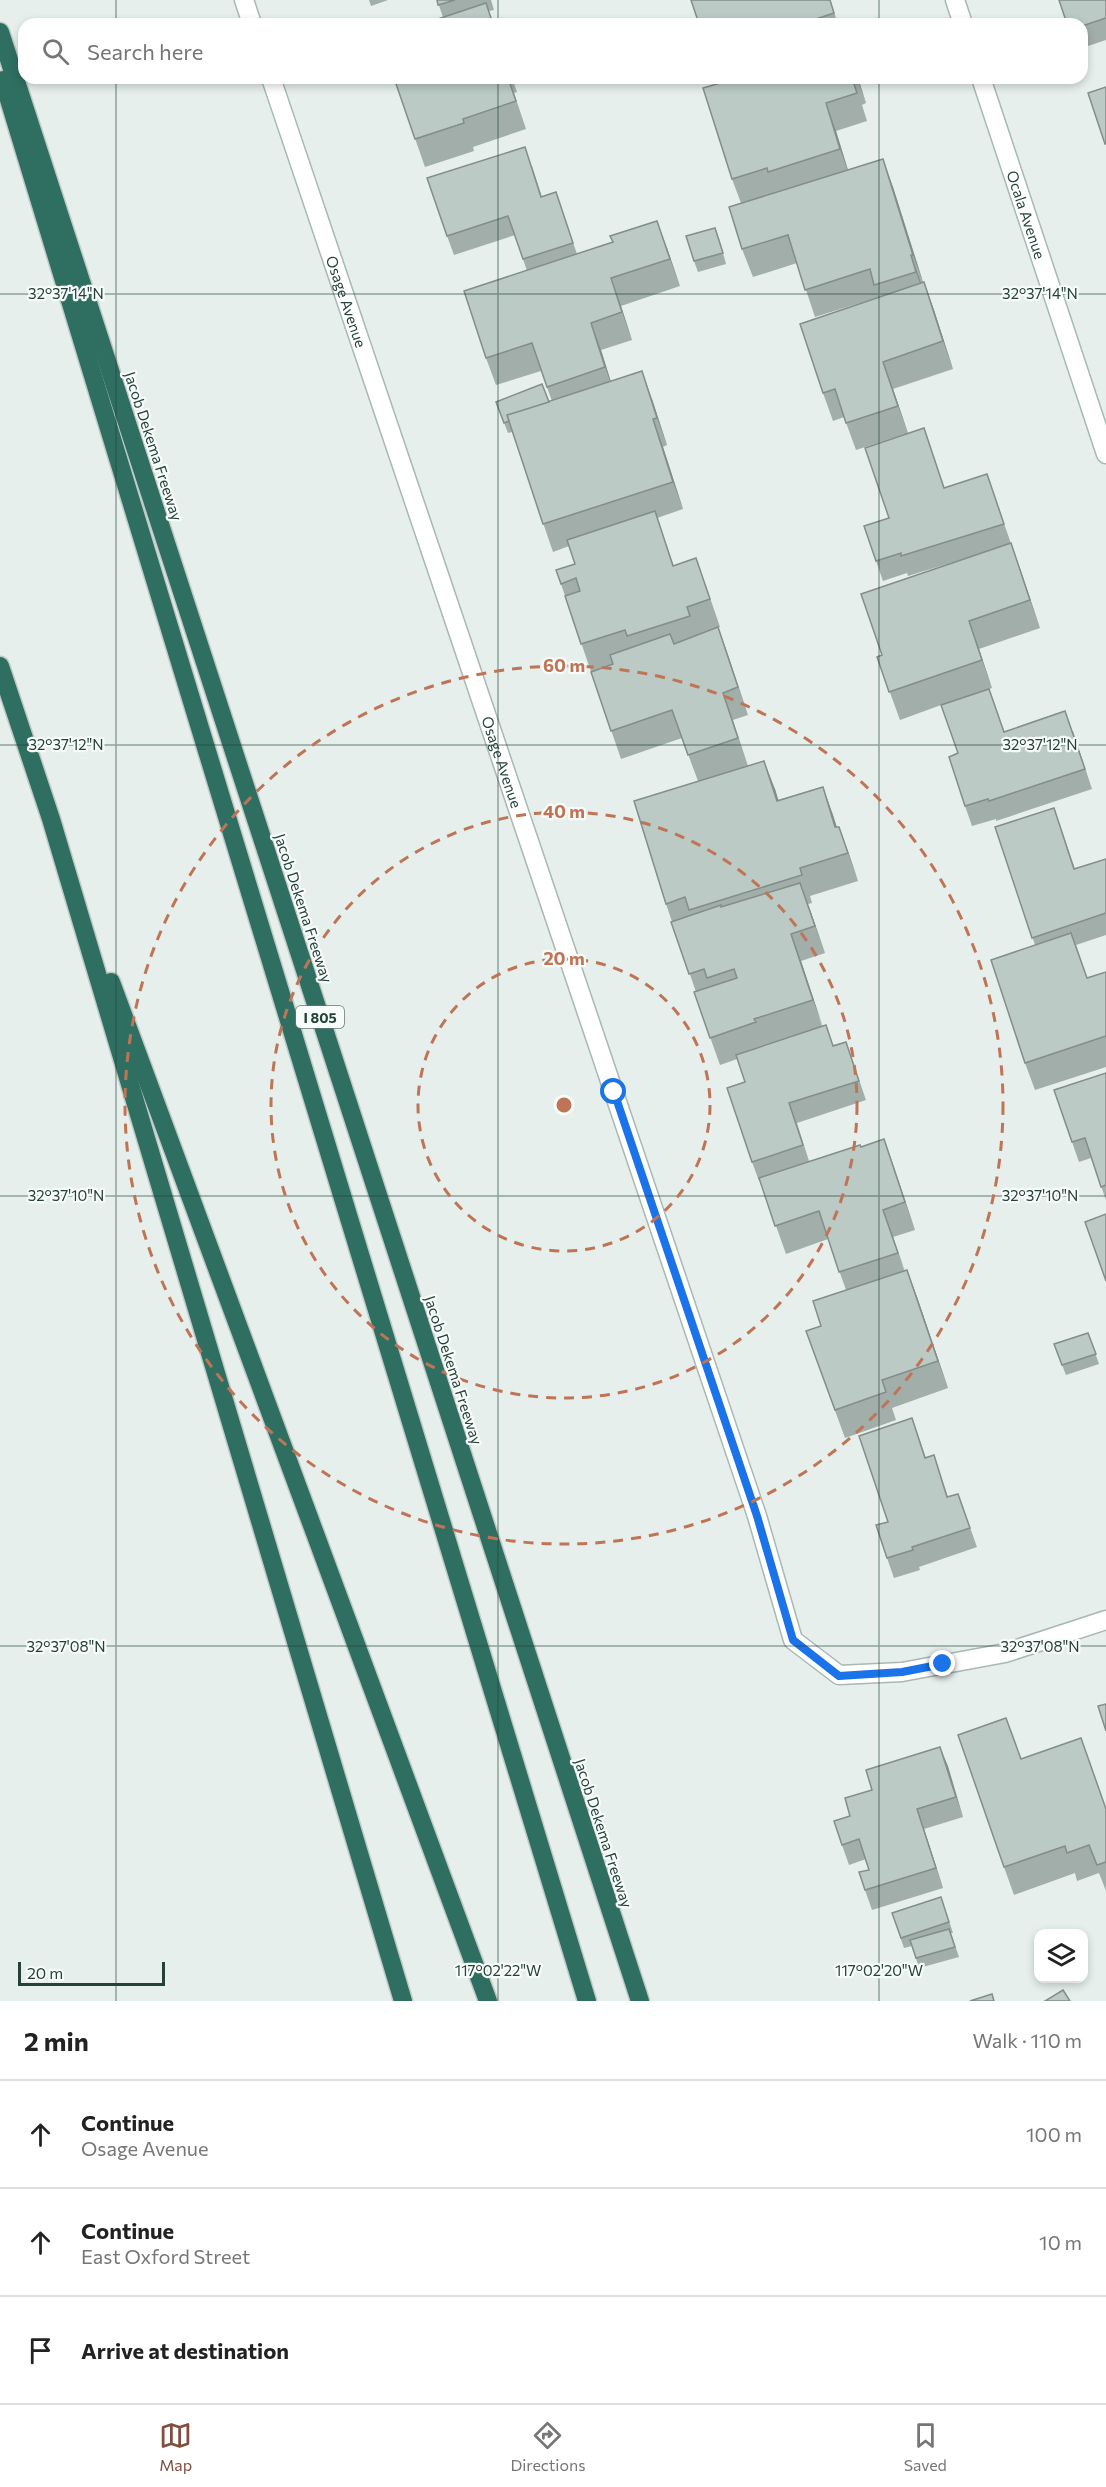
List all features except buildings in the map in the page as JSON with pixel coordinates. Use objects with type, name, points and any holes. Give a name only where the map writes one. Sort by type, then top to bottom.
[{"type":"highway","name":"Jacob Dekema Freeway","points":[[0,32],[640,2001]]},
{"type":"highway","points":[[0,71],[587,2001]]},
{"type":"highway","points":[[0,666],[51,819],[403,2001]]},
{"type":"highway","points":[[51,819],[488,2001]]},
{"type":"street","points":[[244,0],[250,18]]},
{"type":"street","points":[[955,0],[961,18]]},
{"type":"street","name":"Osage Avenue","points":[[273,84],[751,1497],[793,1640],[839,1676],[902,1672],[1005,1653],[1106,1620]]},
{"type":"street","name":"Ocala Avenue","points":[[983,84],[1106,454]]},
{"type":"route","points":[[614,1092],[757,1516],[793,1640],[839,1676],[902,1672],[943,1664]]}]
